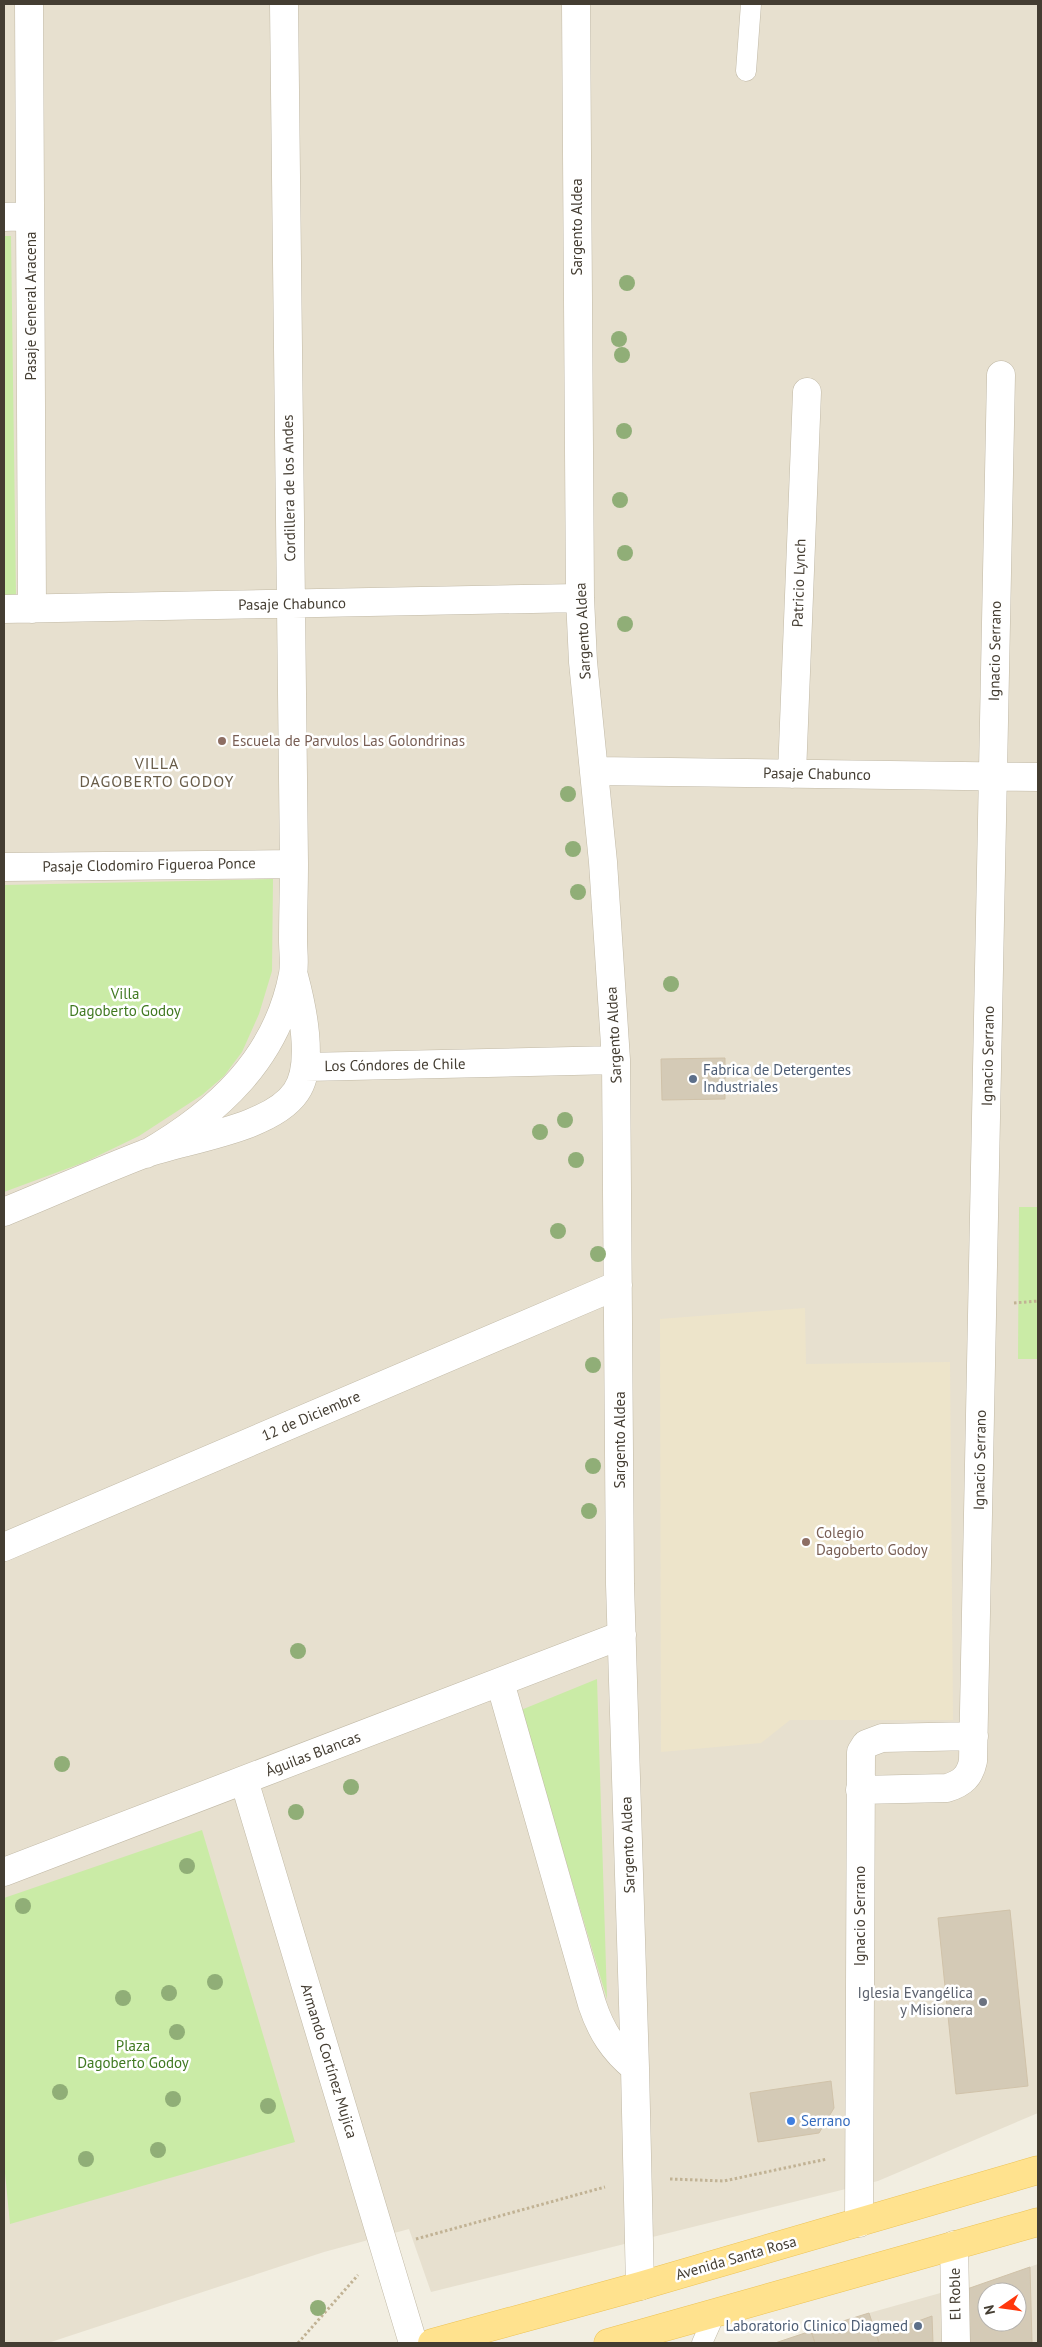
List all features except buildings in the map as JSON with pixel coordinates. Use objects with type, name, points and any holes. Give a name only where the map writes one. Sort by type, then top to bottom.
[{"type":"main road","name":"Avenida Santa Rosa","points":[[432,2343],[640,2286],[1037,2170]]},
{"type":"main road","points":[[608,2343],[1036,2222]]},
{"type":"street","name":"Pasaje General Aracena","points":[[29,4],[17,216],[32,609]]},
{"type":"street","name":"Cordillera de los Andes","points":[[284,4],[294,864],[293,973],[304,1026],[305,1067]]},
{"type":"street","name":"Sargento Aldea","points":[[576,4],[580,598],[583,662],[596,771],[616,1060],[622,1635],[640,2286]]},
{"type":"street","name":"Ignacio Serrano","points":[[860,1790],[935,1788],[958,1785],[971,1770],[974,1736],[1001,375]]},
{"type":"street","name":"Patricio Lynch","points":[[792,774],[807,392]]},
{"type":"street","name":"Pasaje Chabunco","points":[[4,609],[580,598]]},
{"type":"street","name":"Pasaje Chabunco","points":[[596,771],[1038,777]]},
{"type":"street","name":"Pasaje Clodomiro Figueroa Ponce","points":[[4,867],[294,864]]},
{"type":"street","name":"Cordillera de los Andes","points":[[258,1056],[284,1006],[293,973]]},
{"type":"street","name":"Los Cóndores de Chile","points":[[146,1154],[192,1126],[222,1101],[238,1084],[258,1056]]},
{"type":"street","name":"Los Cóndores de Chile","points":[[4,1212],[146,1154],[206,1137],[275,1112],[287,1103],[298,1090],[305,1067],[616,1060]]},
{"type":"street","name":"12 de Diciembre","points":[[4,1547],[618,1285]]},
{"type":"street","name":"Águilas Blancas","points":[[4,1872],[622,1635]]},
{"type":"street","points":[[500,1682],[599,2025],[608,2041],[620,2056],[635,2068]]},
{"type":"street","name":"Ignacio Serrano","points":[[859,2223],[861,1752],[866,1744],[873,1740],[974,1736]]},
{"type":"street","name":"Armando Cortínez Mujica","points":[[244,1780],[413,2343]]},
{"type":"street","name":"El Roble","points":[[954,2245],[956,2343]]},
{"type":"lane","points":[[746,71],[751,4]]},
{"type":"lane","points":[[702,2343],[715,2314]]},
{"type":"shaded area","points":[[4,4],[1038,4],[1038,2113],[878,2181],[431,2292],[409,2229],[324,2252],[48,2343],[4,2343]]},
{"type":"shaded area","name":"Colegio Dagoberto Godoy","points":[[805,1308],[806,1364],[950,1362],[953,1720],[790,1720],[761,1743],[661,1752],[660,1319]]},
{"type":"shaded area","points":[[1038,2264],[1038,2343],[775,2343],[869,2313],[944,2292],[967,2289],[977,2285],[977,2332],[1027,2332],[1027,2282],[987,2282]]},
{"type":"green space","points":[[4,236],[11,236],[16,595],[4,596]]},
{"type":"green space","name":"Villa Dagoberto Godoy","points":[[273,879],[272,971],[259,1014],[242,1052],[224,1076],[202,1095],[139,1136],[85,1162],[4,1192],[4,885]]},
{"type":"green space","points":[[1019,1207],[1038,1207],[1038,1359],[1018,1359]]},
{"type":"green space","points":[[597,1679],[607,1999],[521,1710]]},
{"type":"green space","name":"Plaza Dagoberto Godoy","points":[[202,1830],[295,2142],[10,2224],[4,2163],[4,1898]]},
{"type":"place","name":"Escuela de Parvulos Las Golondrinas","points":[[222,741]]},
{"type":"place","name":"Fabrica de Detergentes Industriales","points":[[693,1079]]},
{"type":"place","name":"Colegio Dagoberto Godoy","points":[[806,1542]]},
{"type":"place","name":"Iglesia Evangélica y Misionera","points":[[983,2002]]},
{"type":"place","name":"Serrano","points":[[791,2121]]},
{"type":"place","name":"Laboratorio Clinico Diagmed","points":[[918,2326]]},
{"type":"district","name":"VILLA DAGOBERTO GODOY","points":[[157,772]]}]
